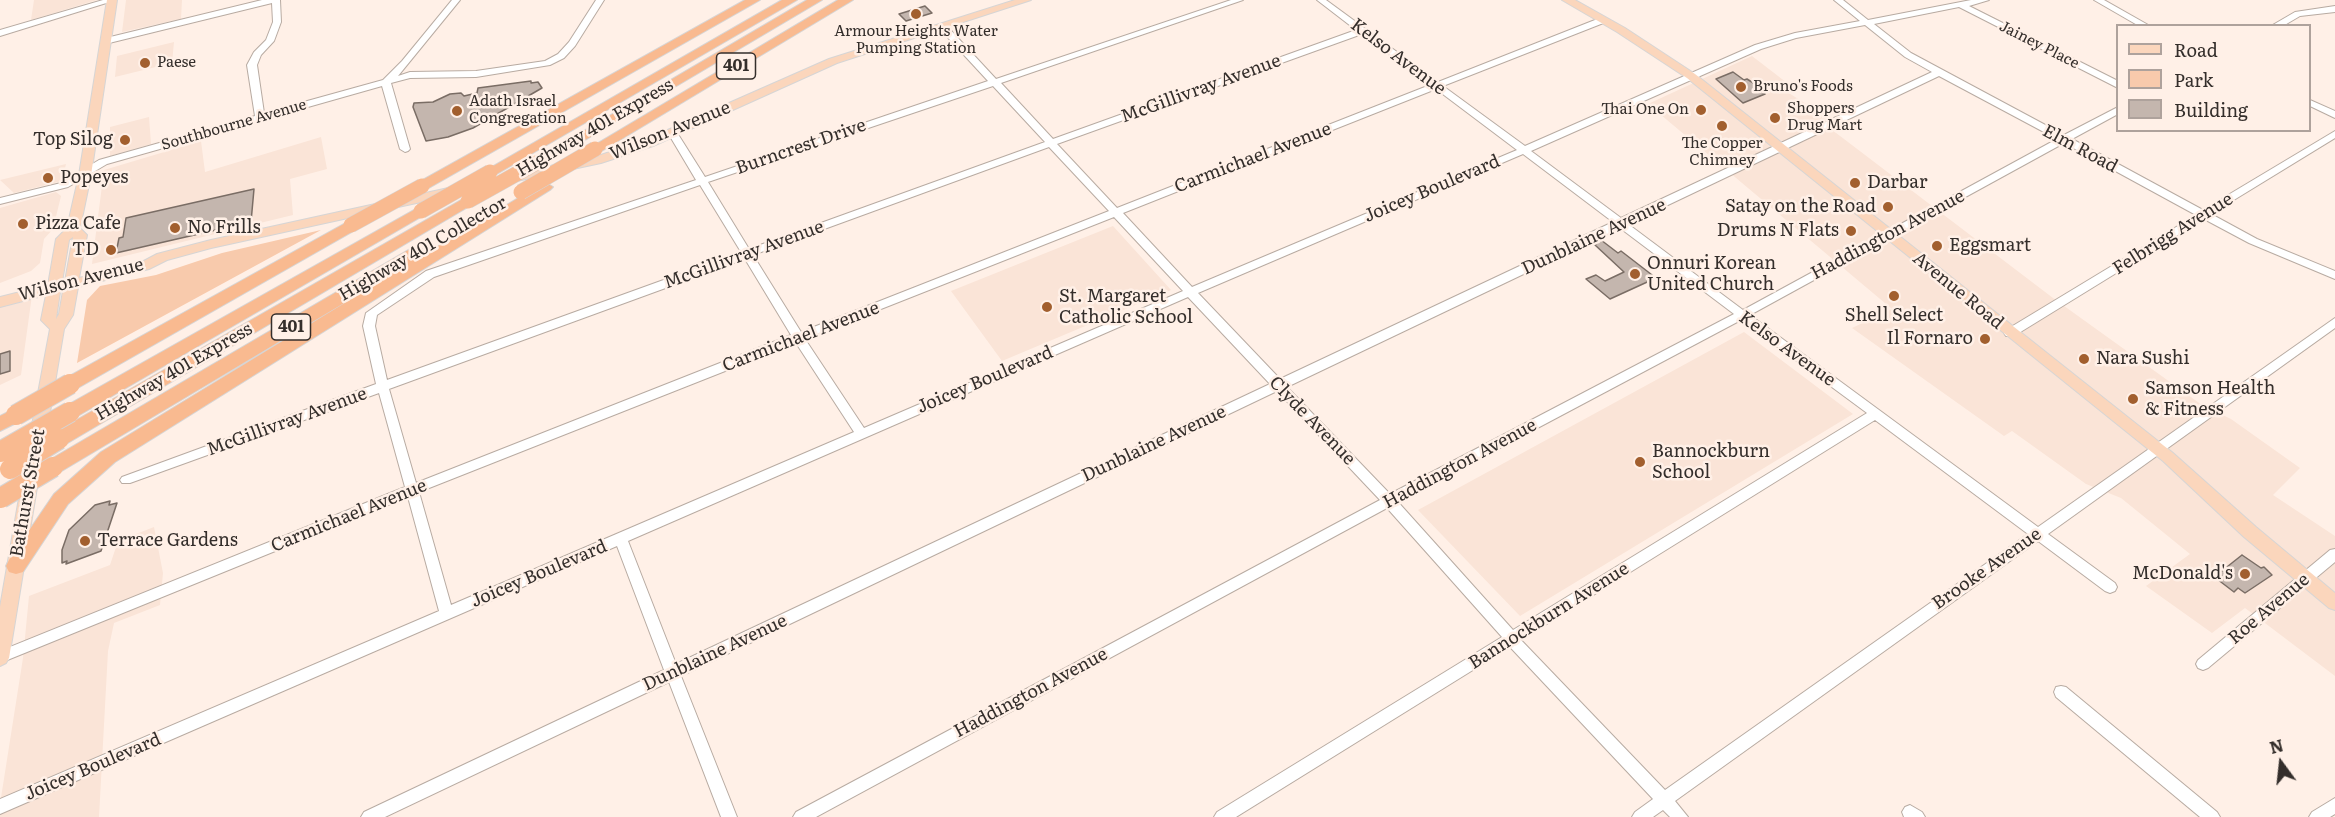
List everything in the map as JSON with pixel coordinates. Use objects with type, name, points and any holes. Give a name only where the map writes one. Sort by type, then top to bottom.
[{"type":"highway","points":[[8,420],[754,0]]},
{"type":"highway","name":"Highway 401 Express","points":[[0,452],[791,0]]},
{"type":"highway","name":"Highway 401 Express","points":[[0,475],[816,0]]},
{"type":"highway","name":"Highway 401 Collector","points":[[0,499],[847,0]]},
{"type":"highway","points":[[16,566],[61,499],[108,457],[545,187],[600,147]]},
{"type":"main road","name":"Bathurst Street","points":[[57,328],[48,320],[63,239],[73,229],[85,175],[112,0]]},
{"type":"main road","name":"Wilson Avenue","points":[[0,292],[144,266],[162,257],[602,159],[674,133],[812,69],[1026,0]]},
{"type":"main road","name":"Avenue Road","points":[[1567,0],[1691,76],[2157,449],[2250,532],[2335,603]]},
{"type":"main road","name":"Bathurst Street","points":[[0,658],[3,623],[16,566],[57,328],[66,315],[80,235],[73,229]]},
{"type":"main road","name":"Wilson Avenue","points":[[0,302],[55,283]]},
{"type":"street","points":[[0,33],[112,0]]},
{"type":"street","points":[[105,41],[274,0],[277,22],[270,41],[252,64],[261,117]]},
{"type":"street","points":[[405,149],[386,82],[405,63],[456,0]]},
{"type":"street","name":"Southbourne Avenue","points":[[0,201],[64,185],[85,175],[103,162],[410,75],[476,74],[547,63],[561,56],[572,44],[600,0]]},
{"type":"street","name":"Burncrest Drive","points":[[383,387],[369,326],[372,313],[430,274],[1239,0]]},
{"type":"street","name":"Kelso Avenue","points":[[1321,0],[2110,587]]},
{"type":"street","name":"Elm Road","points":[[1838,0],[1908,55],[2267,248],[2335,275]]},
{"type":"street","name":"Joicey Boulevard","points":[[0,807],[1768,43],[1985,0]]},
{"type":"street","points":[[2098,0],[2142,24]]},
{"type":"street","name":"Jainey Place","points":[[1961,5],[2116,84]]},
{"type":"street","points":[[2279,24],[2298,14],[2335,9]]},
{"type":"street","name":"Carmichael Avenue","points":[[0,658],[411,490],[798,337],[948,281],[1114,212],[1603,21]]},
{"type":"street","name":"Clyde Avenue","points":[[942,26],[1114,212],[1389,501],[1512,639],[1680,817]]},
{"type":"street","name":"McGillivray Avenue","points":[[126,480],[1051,143],[1363,32]]},
{"type":"street","name":"Dunblaine Avenue","points":[[369,817],[1939,72]]},
{"type":"street","points":[[2311,103],[2335,115]]},
{"type":"street","name":"Haddington Avenue","points":[[801,817],[1389,501],[1742,315],[2116,112]]},
{"type":"street","points":[[674,133],[798,337],[861,434]]},
{"type":"street","name":"Felbrigg Avenue","points":[[2010,333],[2335,134]]},
{"type":"street","points":[[0,195],[11,198]]},
{"type":"street","name":"Brooke Avenue","points":[[1640,817],[2335,322]]},
{"type":"street","points":[[383,387],[447,614]]},
{"type":"street","name":"Bannockburn Avenue","points":[[1221,817],[1875,414]]},
{"type":"street","points":[[621,540],[729,817]]},
{"type":"street","name":"Roe Avenue","points":[[2203,664],[2335,554]]},
{"type":"street","points":[[2061,692],[2212,817]]},
{"type":"street","points":[[2317,817],[2335,805]]},
{"type":"shaded area","points":[[34,0],[97,0],[31,20]]},
{"type":"shaded area","points":[[126,0],[182,0],[181,19],[122,32]]},
{"type":"shaded area","points":[[174,42],[172,63],[115,77],[117,56]]},
{"type":"shaded area","points":[[1752,56],[1791,86],[1784,90],[1830,119],[1823,123],[2053,298],[2202,405],[2231,419],[2300,468],[2273,495],[2335,536],[2335,676],[2245,608],[2212,633],[2146,586],[2190,554],[2121,498],[2086,484],[2012,431],[2004,436],[1852,328],[1892,309],[1648,104]]},
{"type":"shaded area","points":[[149,117],[151,144],[110,156],[110,127]]},
{"type":"shaded area","points":[[321,137],[327,169],[290,179],[293,215],[92,264],[104,170],[201,141],[205,172]]},
{"type":"shaded area","points":[[66,164],[62,181],[14,193],[0,180]]},
{"type":"shaded area","points":[[56,192],[61,196],[53,229],[44,239],[40,263],[31,271],[0,283],[0,208]]},
{"type":"shaded area","name":"St. Margaret Catholic School","points":[[1113,226],[1171,290],[1002,361],[951,291]]},
{"type":"shaded area","points":[[32,295],[21,375],[0,385],[0,304]]},
{"type":"shaded area","name":"Bannockburn School","points":[[1744,332],[1853,414],[1520,616],[1418,510]]},
{"type":"shaded area","points":[[154,527],[163,573],[160,605],[114,623],[108,651],[99,817],[0,817],[0,804],[23,658],[29,596],[110,565],[118,541]]},
{"type":"green space","points":[[321,230],[77,363],[87,300],[100,286],[156,275],[222,253]]},
{"type":"building","name":"Armour Heights Water Pumping Station","points":[[925,6],[932,13],[906,21],[899,14]]},
{"type":"building","name":"Bruno's Foods","points":[[1733,72],[1758,86],[1755,88],[1765,94],[1743,103],[1716,79]]},
{"type":"building","name":"Adath Israel Congregation","points":[[531,81],[531,83],[538,82],[542,88],[473,128],[448,137],[426,141],[413,107],[414,103],[433,102],[450,94],[461,93],[464,96],[477,93],[478,88]]},
{"type":"building","name":"No Frills","points":[[254,189],[251,222],[116,253],[119,238],[123,237],[126,218]]},
{"type":"building","name":"Onnuri Korean United Church","points":[[1601,240],[1618,253],[1621,251],[1656,278],[1610,299],[1586,279],[1596,275],[1605,281],[1624,272],[1595,245]]},
{"type":"building","points":[[10,351],[10,371],[0,374],[0,354]]},
{"type":"building","name":"Terrace Gardens","points":[[110,501],[109,505],[117,503],[101,551],[66,564],[67,561],[62,563],[62,550],[69,530],[95,505]]},
{"type":"building","name":"McDonald's","points":[[2242,555],[2261,568],[2264,567],[2272,575],[2245,593],[2238,588],[2234,592],[2217,579],[2221,576],[2218,574]]},
{"type":"place","name":"Armour Heights Water Pumping Station","points":[[916,14]]},
{"type":"place","name":"Paese","points":[[145,63]]},
{"type":"place","name":"Bruno's Foods","points":[[1741,87]]},
{"type":"place","name":"Thai One On","points":[[1701,110]]},
{"type":"place","name":"Adath Israel Congregation","points":[[457,111]]},
{"type":"place","name":"Shoppers Drug Mart","points":[[1775,118]]},
{"type":"place","name":"The Copper Chimney","points":[[1722,126]]},
{"type":"place","name":"Top Silog","points":[[125,140]]},
{"type":"place","name":"Popeyes","points":[[48,178]]},
{"type":"place","name":"Darbar","points":[[1855,183]]},
{"type":"place","name":"Satay on the Road","points":[[1888,207]]},
{"type":"place","name":"Pizza Cafe","points":[[23,224]]},
{"type":"place","name":"No Frills","points":[[175,228]]},
{"type":"place","name":"Drums N Flats","points":[[1851,231]]},
{"type":"place","name":"Eggsmart","points":[[1937,246]]},
{"type":"place","name":"TD","points":[[111,250]]},
{"type":"place","name":"Onnuri Korean United Church","points":[[1635,274]]},
{"type":"place","name":"Shell Select","points":[[1894,296]]},
{"type":"place","name":"St. Margaret Catholic School","points":[[1047,307]]},
{"type":"place","name":"Il Fornaro","points":[[1985,339]]},
{"type":"place","name":"Nara Sushi","points":[[2084,359]]},
{"type":"place","name":"Samson Health & Fitness","points":[[2133,399]]},
{"type":"place","name":"Bannockburn School","points":[[1640,462]]},
{"type":"place","name":"Terrace Gardens","points":[[85,541]]},
{"type":"place","name":"McDonald's","points":[[2245,574]]}]
